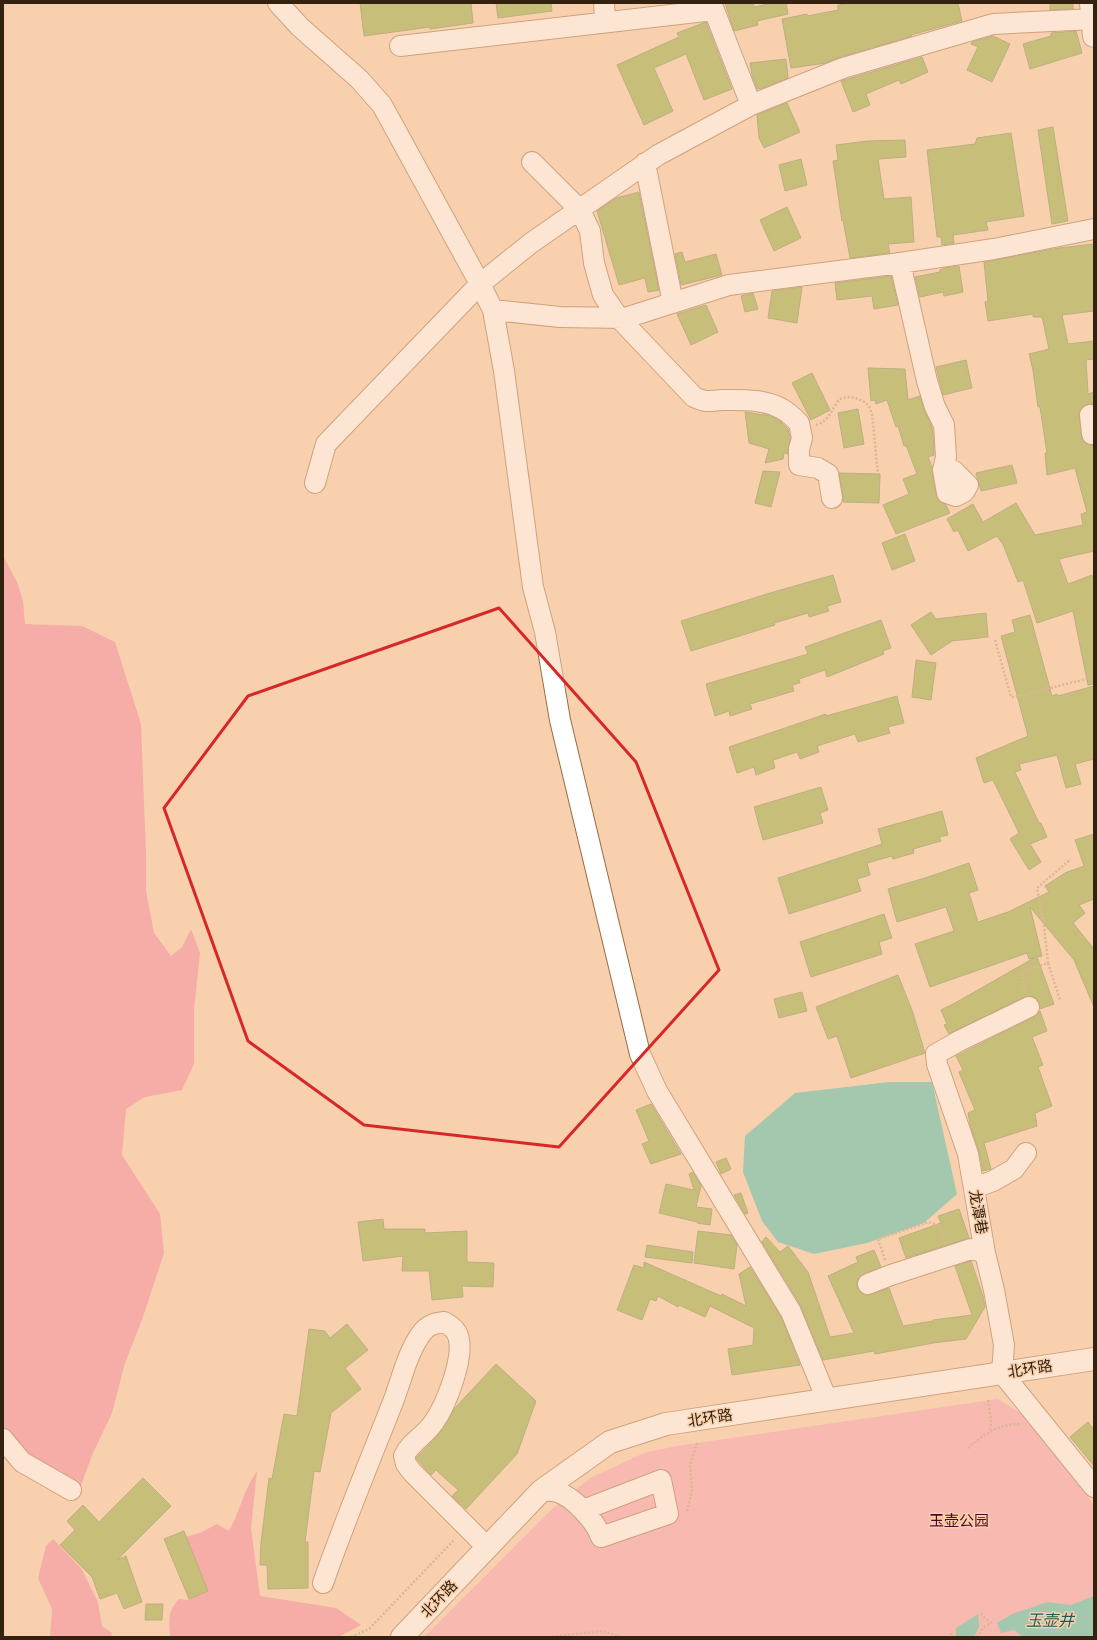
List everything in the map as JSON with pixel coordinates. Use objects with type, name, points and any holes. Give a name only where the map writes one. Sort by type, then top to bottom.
[{"type":"main road","name":"北环路","points":[[402,1637],[541,1491],[610,1442],[659,1427],[1094,1359]]},
{"type":"street","points":[[278,3],[300,27],[359,79],[382,105],[493,310],[504,371],[533,587],[545,632],[560,720],[640,1054],[657,1091],[791,1312],[827,1400]]},
{"type":"street","points":[[400,46],[604,12],[714,10],[751,105]]},
{"type":"street","points":[[315,483],[326,444],[480,284],[531,243],[658,155],[751,105],[843,68],[993,24],[1093,19]]},
{"type":"street","points":[[532,162],[580,210],[590,231],[594,263],[603,295],[619,318],[694,397],[704,402],[744,400],[770,403],[783,409],[799,423],[802,438],[799,465],[818,468],[828,474],[832,498]]},
{"type":"street","points":[[646,164],[673,303]]},
{"type":"street","points":[[493,310],[560,317],[625,318],[729,285],[900,264],[994,250],[1094,229]]},
{"type":"street","points":[[900,264],[927,381],[935,407],[944,425],[946,442],[944,466]]},
{"type":"street","name":"龙潭巷","points":[[1002,1373],[1004,1345],[994,1290],[985,1253],[968,1154],[936,1054],[959,1041],[1029,1007]]},
{"type":"street","points":[[974,1188],[993,1181],[1014,1169],[1026,1152]]},
{"type":"street","points":[[868,1284],[972,1249],[985,1253]]},
{"type":"street","points":[[323,1582],[359,1484],[392,1406],[410,1355],[422,1333],[434,1323],[444,1322],[456,1331],[459,1340],[457,1364],[448,1393],[438,1417],[424,1435],[407,1450],[404,1456],[406,1464],[412,1472],[488,1548]]},
{"type":"street","points":[[1002,1373],[1094,1487]]},
{"type":"street","points":[[3,1439],[22,1462],[71,1490]]},
{"type":"street","points":[[541,1491],[557,1492],[567,1497],[583,1510]]},
{"type":"path","points":[[800,428],[820,424],[831,414],[839,400],[842,398],[861,400],[869,406],[872,414],[878,474]]},
{"type":"path","points":[[995,640],[1012,697],[1094,677]]},
{"type":"path","points":[[1060,1000],[1048,963],[1044,926],[1037,888],[1071,859]]},
{"type":"path","points":[[1029,1007],[1021,972],[1048,963]]},
{"type":"path","points":[[891,1275],[878,1239],[929,1222],[939,1226],[949,1256]]},
{"type":"path","points":[[988,1400],[991,1421],[990,1431]]},
{"type":"path","points":[[968,1448],[990,1431],[1003,1426],[1015,1424],[1023,1425]]},
{"type":"path","points":[[687,1511],[692,1491],[690,1466],[697,1443]]},
{"type":"path","points":[[351,1637],[369,1629],[467,1527]]},
{"type":"path","points":[[977,1637],[984,1627],[991,1623],[980,1613]]},
{"type":"path","points":[[548,1637],[603,1631],[620,1637]]},
{"type":"path","points":[[951,1633],[952,1637]]},
{"type":"highlighted area","points":[[499,608],[636,762],[719,970],[559,1147],[364,1125],[248,1041],[164,808],[248,696]]},
{"type":"green space","name":"玉壶公园","points":[[998,1399],[1022,1414],[1094,1505],[1094,1637],[424,1637],[552,1509],[590,1478],[644,1453],[677,1446]]},
{"type":"shaded area","points":[[3,556],[17,582],[23,601],[25,624],[82,626],[115,642],[141,724],[146,891],[154,933],[171,956],[182,947],[191,929],[200,953],[194,1010],[194,1064],[182,1090],[145,1097],[126,1109],[122,1155],[160,1214],[164,1253],[143,1317],[125,1363],[112,1413],[93,1453],[75,1501],[42,1480],[3,1443]]},
{"type":"shaded area","points":[[257,1471],[251,1528],[260,1596],[336,1608],[361,1625],[339,1637],[170,1637],[170,1616],[172,1608],[179,1599],[187,1600],[208,1591],[186,1537],[202,1532],[217,1524],[229,1531],[249,1485]]},
{"type":"shaded area","points":[[53,1539],[81,1568],[98,1602],[102,1626],[112,1633],[111,1637],[50,1637],[52,1609],[38,1578],[46,1546]]},
{"type":"water","points":[[889,1082],[932,1082],[957,1194],[924,1223],[867,1243],[814,1254],[778,1242],[762,1221],[743,1172],[745,1136],[795,1093]]},
{"type":"water","name":"玉壶井","points":[[1094,1596],[1094,1637],[1023,1637],[1014,1630],[1001,1633],[997,1623],[1012,1614],[1047,1602],[1071,1605]]},
{"type":"water","points":[[978,1614],[979,1627],[974,1637],[956,1637],[956,1628]]},
{"type":"building","points":[[360,3],[471,3],[473,23],[364,36]]},
{"type":"building","points":[[496,3],[551,3],[552,11],[498,18]]},
{"type":"building","points":[[725,3],[753,3],[754,7],[772,3],[786,3],[788,14],[757,21],[758,25],[734,31]]},
{"type":"building","points":[[852,3],[958,3],[962,21],[911,35],[912,36],[840,57],[826,63],[791,68],[782,19],[838,10],[838,5]]},
{"type":"building","points":[[1050,3],[1073,3],[1073,9],[1050,10]]},
{"type":"building","points":[[706,22],[732,89],[704,100],[686,54],[654,68],[673,111],[644,125],[617,65],[679,37],[677,33]]},
{"type":"building","points":[[1076,31],[1082,53],[1030,69],[1023,44],[1051,36],[1051,33]]},
{"type":"building","points":[[993,36],[1010,44],[992,82],[967,70],[978,47],[971,44],[972,42]]},
{"type":"building","points":[[922,57],[928,72],[901,84],[899,80],[866,94],[870,105],[853,112],[841,81]]},
{"type":"building","points":[[786,59],[788,78],[757,89],[750,63]]},
{"type":"building","points":[[787,103],[800,132],[764,148],[759,138],[757,115]]},
{"type":"building","points":[[1053,127],[1068,221],[1052,224],[1038,130]]},
{"type":"building","points":[[1011,133],[1024,216],[986,222],[988,230],[953,235],[954,243],[942,245],[941,237],[937,237],[927,150],[975,144],[977,138]]},
{"type":"building","points":[[905,140],[906,157],[878,159],[884,199],[911,197],[914,242],[888,244],[890,253],[850,258],[843,220],[842,221],[833,161],[838,160],[836,145],[867,141]]},
{"type":"building","points":[[801,159],[807,185],[785,191],[779,165]]},
{"type":"building","points":[[639,192],[659,290],[648,292],[645,278],[619,285],[597,211],[616,198]]},
{"type":"building","points":[[787,207],[801,238],[774,251],[760,220]]},
{"type":"building","points":[[1094,244],[1094,311],[1062,315],[1068,344],[1094,341],[1094,359],[1086,360],[1088,394],[1094,392],[1094,404],[1083,406],[1079,411],[1079,416],[1082,440],[1087,444],[1094,446],[1094,551],[1059,559],[1068,584],[1092,575],[1094,582],[1094,684],[1088,685],[1073,611],[1037,623],[1023,580],[1018,582],[1002,542],[997,536],[968,551],[958,530],[954,532],[947,519],[973,504],[983,522],[1016,503],[1035,535],[1083,525],[1081,514],[1087,512],[1075,468],[1047,475],[1045,453],[1047,453],[1040,407],[1038,407],[1033,370],[1029,354],[1049,349],[1042,317],[1033,317],[1033,314],[988,321],[985,302],[988,301],[984,262],[1059,248]]},
{"type":"building","points":[[682,252],[685,262],[716,254],[722,275],[681,285],[675,254]]},
{"type":"building","points":[[959,266],[963,292],[944,296],[943,292],[920,297],[915,277],[940,272],[940,270],[945,268]]},
{"type":"building","points":[[891,276],[898,305],[874,309],[872,296],[837,300],[835,283]]},
{"type":"building","points":[[802,287],[797,323],[768,318],[772,291]]},
{"type":"building","points":[[753,293],[758,309],[745,312],[741,296]]},
{"type":"building","points":[[706,305],[718,332],[691,345],[677,314]]},
{"type":"building","points":[[966,360],[972,388],[943,395],[936,367]]},
{"type":"building","points":[[868,368],[905,369],[908,400],[920,396],[924,410],[931,424],[933,432],[934,455],[928,457],[932,467],[936,495],[939,501],[946,505],[950,513],[896,534],[883,505],[909,494],[903,479],[917,474],[906,445],[904,446],[898,426],[896,427],[887,400],[876,404],[875,400],[871,401]]},
{"type":"building","points":[[812,373],[830,410],[811,420],[792,383]]},
{"type":"building","points":[[858,409],[864,444],[844,448],[838,413]]},
{"type":"building","points":[[745,412],[771,416],[780,421],[788,429],[790,438],[788,454],[784,453],[783,459],[765,463],[769,449],[749,443]]},
{"type":"building","points":[[1012,465],[1017,483],[981,491],[976,473]]},
{"type":"building","points":[[763,471],[780,472],[771,507],[755,503]]},
{"type":"building","points":[[839,473],[880,474],[879,503],[843,502]]},
{"type":"building","points":[[905,534],[915,561],[892,570],[882,543]]},
{"type":"building","points":[[833,575],[841,602],[827,606],[829,611],[809,617],[808,613],[774,623],[775,625],[691,651],[681,621]]},
{"type":"building","points":[[931,612],[936,619],[986,613],[988,637],[952,641],[931,655],[911,625]]},
{"type":"building","points":[[1030,615],[1052,696],[1057,694],[1058,696],[1094,686],[1094,759],[1075,764],[1081,784],[1066,788],[1057,755],[1019,764],[1021,770],[1015,772],[1047,837],[1030,844],[1041,862],[1029,870],[1010,839],[1019,833],[993,780],[984,783],[976,758],[1028,736],[1001,636],[1015,632],[1012,620]]},
{"type":"building","points":[[881,620],[891,648],[883,651],[884,654],[827,677],[825,670],[799,679],[800,683],[792,685],[794,691],[750,704],[752,709],[730,716],[729,711],[715,716],[706,684],[808,654],[805,647]]},
{"type":"building","points":[[916,660],[936,663],[931,700],[912,697]]},
{"type":"building","points":[[897,696],[904,723],[888,727],[890,733],[858,742],[855,734],[817,746],[819,752],[800,759],[797,752],[773,760],[775,768],[756,775],[754,767],[737,773],[729,747],[826,714],[826,716]]},
{"type":"building","points":[[821,787],[828,810],[820,813],[823,823],[763,840],[754,807]]},
{"type":"building","points":[[942,811],[948,835],[939,837],[941,841],[913,849],[914,853],[893,859],[892,856],[867,863],[870,875],[857,879],[861,891],[789,914],[778,878],[882,844],[878,829]]},
{"type":"building","points":[[1094,834],[1094,899],[1079,905],[1085,913],[1073,923],[1094,949],[1094,1007],[1074,960],[1030,907],[1042,956],[1037,957],[1054,1004],[1040,1009],[1039,1002],[1036,998],[1030,996],[1024,997],[949,1034],[944,1025],[947,1024],[941,1010],[1034,958],[1029,959],[1027,953],[930,987],[915,944],[954,931],[946,907],[897,922],[888,889],[969,863],[978,890],[969,893],[978,922],[1008,912],[1049,892],[1045,886],[1065,873],[1084,866],[1075,840]]},
{"type":"building","points":[[884,914],[892,938],[879,942],[882,954],[811,977],[800,942]]},
{"type":"building","points":[[898,975],[913,1013],[925,1053],[851,1078],[837,1036],[828,1039],[816,1007]]},
{"type":"building","points":[[802,992],[807,1011],[779,1018],[774,999]]},
{"type":"building","points":[[1040,1011],[1047,1031],[1032,1037],[1043,1065],[1038,1067],[1052,1106],[1035,1113],[1037,1126],[984,1143],[991,1169],[983,1171],[968,1113],[975,1110],[959,1072],[963,1070],[956,1056],[1034,1017]]},
{"type":"building","points":[[651,1104],[681,1154],[651,1164],[642,1144],[649,1141],[636,1110]]},
{"type":"building","points":[[726,1158],[731,1169],[721,1174],[716,1162]]},
{"type":"building","points":[[693,1172],[701,1186],[696,1207],[712,1209],[710,1225],[659,1213],[666,1184],[694,1190],[689,1174]]},
{"type":"building","points":[[741,1193],[748,1213],[745,1214],[734,1195]]},
{"type":"building","points":[[959,1209],[969,1238],[906,1258],[899,1238],[941,1223],[938,1216]]},
{"type":"building","points":[[383,1219],[384,1229],[425,1229],[425,1233],[467,1231],[467,1262],[494,1263],[493,1287],[462,1286],[463,1297],[432,1300],[429,1271],[402,1271],[403,1256],[363,1261],[358,1222]]},
{"type":"building","points":[[698,1231],[731,1235],[737,1245],[734,1269],[694,1263]]},
{"type":"building","points":[[766,1237],[780,1252],[788,1246],[808,1272],[830,1337],[854,1333],[828,1276],[858,1262],[856,1257],[874,1250],[881,1267],[859,1277],[857,1288],[861,1293],[867,1295],[889,1288],[903,1326],[933,1320],[972,1315],[955,1266],[971,1261],[983,1296],[985,1307],[966,1339],[933,1343],[875,1354],[874,1351],[823,1360],[801,1306],[762,1242]]},
{"type":"building","points":[[647,1245],[693,1252],[692,1263],[645,1257]]},
{"type":"building","points":[[644,1262],[721,1296],[722,1294],[746,1306],[739,1274],[750,1267],[781,1317],[800,1365],[732,1375],[728,1349],[753,1345],[754,1328],[710,1306],[705,1317],[679,1305],[678,1307],[658,1296],[656,1301],[650,1299],[642,1320],[617,1310],[634,1265],[644,1268]]},
{"type":"building","points":[[347,1324],[368,1350],[345,1368],[361,1389],[331,1413],[320,1472],[314,1471],[305,1542],[308,1542],[308,1588],[268,1589],[267,1565],[260,1565],[261,1543],[269,1478],[272,1479],[284,1414],[297,1416],[309,1329],[325,1331],[330,1338]]},
{"type":"building","points":[[496,1364],[536,1401],[517,1454],[466,1509],[452,1496],[458,1490],[436,1470],[431,1475],[416,1458],[440,1433],[455,1408]]},
{"type":"building","points":[[1088,1422],[1094,1430],[1094,1466],[1070,1437]]},
{"type":"building","points":[[143,1478],[171,1506],[117,1560],[126,1556],[142,1602],[124,1609],[117,1593],[100,1599],[92,1577],[60,1545],[75,1530],[67,1521],[83,1505],[99,1522]]},
{"type":"building","points":[[184,1531],[208,1591],[189,1599],[164,1539]]},
{"type":"building","points":[[146,1604],[163,1604],[162,1620],[145,1620]]}]
